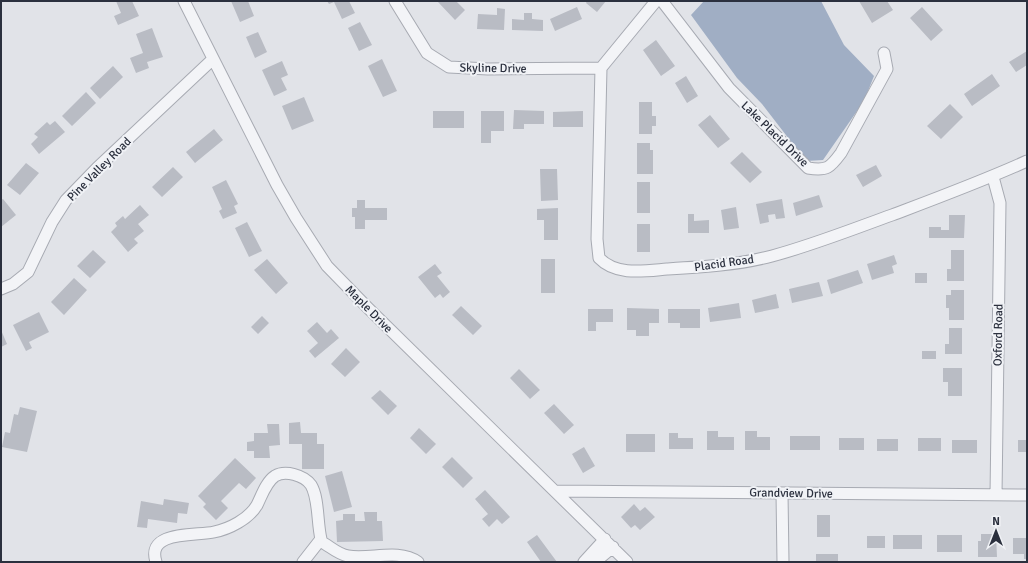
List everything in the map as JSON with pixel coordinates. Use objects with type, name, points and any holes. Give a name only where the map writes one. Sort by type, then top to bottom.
[{"type":"street","name":"Maple Drive","points":[[184,1],[277,186],[328,266],[373,313],[627,562]]},
{"type":"street","name":"Skyline Drive","points":[[395,1],[427,53],[449,67],[488,69],[600,68]]},
{"type":"street","points":[[600,68],[656,1]]},
{"type":"street","name":"Lake Placid Drive","points":[[662,1],[729,88],[808,168],[822,170],[832,165],[841,153],[887,69],[884,53]]},
{"type":"street","name":"Pine Valley Road","points":[[1,289],[13,284],[28,272],[52,222],[66,200],[97,168],[213,59]]},
{"type":"street","name":"Placid Road","points":[[600,68],[597,239],[599,258],[610,267],[627,270],[658,270],[700,267],[772,256],[855,228],[993,177],[1027,162]]},
{"type":"street","name":"Oxford Road","points":[[993,177],[1000,203],[996,495]]},
{"type":"street","points":[[156,562],[154,555],[157,547],[163,540],[180,535],[213,532],[230,526],[243,519],[255,507],[267,485],[275,476],[292,474],[301,477],[310,484],[315,496],[320,541],[303,562]]},
{"type":"street","name":"Grandview Drive","points":[[555,491],[1027,495]]},
{"type":"street","points":[[782,493],[783,562]]},
{"type":"street","points":[[584,562],[605,539]]},
{"type":"street","points":[[320,541],[336,552],[347,556],[398,555],[412,558],[418,562]]},
{"type":"street","points":[[595,562],[613,547]]},
{"type":"water","points":[[704,1],[821,1],[844,45],[874,76],[864,101],[823,160],[806,161],[762,104],[737,78],[691,15]]},
{"type":"building","points":[[116,1],[132,1],[139,16],[118,25],[114,16],[121,13]]},
{"type":"building","points":[[231,1],[248,1],[254,16],[240,22]]},
{"type":"building","points":[[327,1],[349,1],[355,13],[342,19],[334,2],[329,4]]},
{"type":"building","points":[[456,1],[465,10],[455,20],[438,2]]},
{"type":"building","points":[[587,1],[606,1],[597,12],[586,3]]},
{"type":"building","points":[[859,1],[887,1],[893,10],[872,23]]},
{"type":"building","points":[[577,7],[582,19],[555,31],[550,19]]},
{"type":"building","points":[[922,7],[943,30],[931,41],[910,18]]},
{"type":"building","points":[[497,8],[505,9],[504,30],[477,29],[478,14],[497,15]]},
{"type":"building","points":[[524,13],[532,13],[532,19],[543,20],[543,31],[512,30],[512,19],[524,20]]},
{"type":"building","points":[[360,22],[372,45],[359,51],[348,28]]},
{"type":"building","points":[[152,28],[163,57],[147,62],[149,68],[136,73],[130,58],[143,53],[136,34]]},
{"type":"building","points":[[258,32],[267,52],[255,58],[246,37]]},
{"type":"building","points":[[656,40],[675,66],[661,76],[643,50]]},
{"type":"building","points":[[1027,51],[1027,65],[1016,72],[1009,62]]},
{"type":"building","points":[[382,59],[397,91],[383,97],[368,66]]},
{"type":"building","points":[[282,61],[288,75],[281,78],[287,90],[274,96],[262,70]]},
{"type":"building","points":[[113,66],[123,77],[100,99],[90,88]]},
{"type":"building","points":[[992,74],[1000,86],[972,106],[964,94]]},
{"type":"building","points":[[686,76],[698,96],[687,103],[675,83]]},
{"type":"building","points":[[86,92],[96,103],[72,126],[62,116]]},
{"type":"building","points":[[304,97],[314,121],[292,130],[282,106]]},
{"type":"building","points":[[639,102],[652,102],[652,116],[656,116],[656,126],[652,126],[652,134],[639,134]]},
{"type":"building","points":[[950,104],[963,117],[941,139],[927,126]]},
{"type":"building","points":[[514,110],[544,111],[544,124],[524,124],[524,129],[513,129]]},
{"type":"building","points":[[433,111],[464,111],[464,128],[433,128]]},
{"type":"building","points":[[481,111],[504,111],[504,131],[491,131],[491,143],[481,143]]},
{"type":"building","points":[[583,111],[583,127],[553,127],[553,112]]},
{"type":"building","points":[[710,115],[730,139],[718,148],[698,125]]},
{"type":"building","points":[[55,121],[65,132],[39,154],[31,144],[38,137],[34,134],[47,122],[50,125]]},
{"type":"building","points":[[214,129],[223,140],[195,163],[186,152]]},
{"type":"building","points":[[637,143],[650,143],[650,150],[653,150],[653,174],[637,174]]},
{"type":"building","points":[[742,152],[762,172],[750,183],[730,163]]},
{"type":"building","points":[[26,163],[39,173],[20,195],[7,185]]},
{"type":"building","points":[[876,165],[882,176],[863,187],[856,175]]},
{"type":"building","points":[[173,167],[183,177],[162,197],[152,187]]},
{"type":"building","points":[[540,169],[557,169],[558,200],[541,201]]},
{"type":"building","points":[[226,180],[238,204],[234,206],[237,213],[223,219],[219,211],[222,209],[212,187]]},
{"type":"building","points":[[637,182],[650,182],[650,213],[637,213]]},
{"type":"building","points":[[819,195],[823,207],[796,216],[793,203]]},
{"type":"building","points":[[3,199],[16,215],[1,227],[1,200]]},
{"type":"building","points":[[782,199],[785,218],[776,219],[775,214],[768,215],[769,222],[760,224],[756,204]]},
{"type":"building","points":[[357,200],[365,200],[365,208],[387,208],[387,220],[365,220],[365,229],[355,229],[355,217],[352,217],[352,208],[357,208]]},
{"type":"building","points":[[140,205],[149,215],[138,224],[144,231],[134,239],[138,243],[128,252],[111,232],[117,226],[115,223],[123,216],[125,219]]},
{"type":"building","points":[[736,207],[739,228],[724,230],[721,210]]},
{"type":"building","points":[[558,208],[558,240],[544,240],[544,220],[537,220],[537,209]]},
{"type":"building","points":[[688,214],[694,214],[694,221],[709,220],[709,233],[688,233]]},
{"type":"building","points":[[949,215],[965,215],[964,238],[929,238],[929,227],[941,227],[941,230],[949,230]]},
{"type":"building","points":[[247,222],[262,251],[249,257],[235,228]]},
{"type":"building","points":[[637,224],[650,224],[650,252],[637,252]]},
{"type":"building","points":[[93,250],[106,262],[90,278],[77,266]]},
{"type":"building","points":[[951,250],[964,250],[964,281],[947,281],[947,269],[951,269]]},
{"type":"building","points":[[894,255],[897,264],[892,266],[894,273],[872,280],[867,264]]},
{"type":"building","points":[[267,259],[288,283],[276,294],[254,270]]},
{"type":"building","points":[[541,259],[555,259],[555,293],[541,293]]},
{"type":"building","points":[[435,264],[442,273],[437,276],[450,292],[443,298],[440,294],[435,298],[418,277]]},
{"type":"building","points":[[858,270],[863,283],[831,294],[827,280]]},
{"type":"building","points":[[915,273],[927,273],[927,283],[915,283]]},
{"type":"building","points":[[74,278],[87,290],[64,315],[51,302]]},
{"type":"building","points":[[819,282],[823,296],[792,303],[789,289]]},
{"type":"building","points":[[951,290],[964,290],[964,320],[949,320],[949,308],[946,308],[946,295],[951,295]]},
{"type":"building","points":[[776,294],[779,308],[755,313],[752,300]]},
{"type":"building","points":[[739,303],[741,318],[710,322],[708,308]]},
{"type":"building","points":[[461,306],[482,326],[473,335],[452,315]]},
{"type":"building","points":[[627,308],[659,309],[659,323],[649,323],[649,336],[636,336],[636,330],[627,330]]},
{"type":"building","points":[[588,309],[613,309],[613,322],[596,322],[596,331],[588,331]]},
{"type":"building","points":[[668,309],[700,309],[700,328],[680,328],[680,323],[668,323]]},
{"type":"building","points":[[39,312],[49,332],[29,342],[32,348],[26,351],[13,325]]},
{"type":"building","points":[[262,316],[269,323],[258,334],[251,327]]},
{"type":"building","points":[[317,322],[327,333],[331,329],[339,338],[315,358],[309,351],[318,343],[307,331]]},
{"type":"building","points":[[949,328],[962,328],[962,354],[945,354],[945,344],[949,344]]},
{"type":"building","points":[[1,330],[7,344],[1,347]]},
{"type":"building","points":[[346,348],[360,362],[345,377],[331,364]]},
{"type":"building","points":[[922,351],[936,351],[936,359],[922,359]]},
{"type":"building","points":[[943,368],[962,368],[962,396],[948,396],[948,382],[943,382]]},
{"type":"building","points":[[519,369],[540,390],[530,399],[510,378]]},
{"type":"building","points":[[380,390],[397,406],[388,415],[371,398]]},
{"type":"building","points":[[554,404],[574,425],[564,434],[544,413]]},
{"type":"building","points":[[20,407],[37,411],[27,452],[2,447],[5,432],[10,433],[14,414],[18,415]]},
{"type":"building","points":[[300,422],[301,433],[317,433],[317,444],[324,444],[324,469],[302,469],[302,444],[289,444],[289,423]]},
{"type":"building","points":[[267,424],[279,424],[280,445],[269,446],[270,458],[254,458],[254,451],[247,451],[247,442],[254,441],[254,433],[268,433]]},
{"type":"building","points":[[419,428],[436,444],[426,454],[410,438]]},
{"type":"building","points":[[707,431],[718,431],[718,437],[734,437],[734,450],[707,450]]},
{"type":"building","points":[[745,431],[757,431],[757,437],[770,437],[770,450],[745,450]]},
{"type":"building","points":[[669,433],[678,433],[678,438],[693,438],[693,449],[669,449]]},
{"type":"building","points":[[626,434],[655,434],[655,452],[626,452]]},
{"type":"building","points":[[790,436],[820,436],[820,450],[790,450]]},
{"type":"building","points":[[839,438],[864,438],[864,450],[839,450]]},
{"type":"building","points":[[918,438],[941,438],[941,451],[918,451]]},
{"type":"building","points":[[877,439],[898,439],[898,451],[877,451]]},
{"type":"building","points":[[952,440],[977,440],[977,453],[952,453]]},
{"type":"building","points":[[1018,440],[1027,440],[1027,452],[1018,452]]},
{"type":"building","points":[[584,447],[595,466],[583,473],[572,454]]},
{"type":"building","points":[[452,457],[473,478],[463,488],[442,467]]},
{"type":"building","points":[[235,458],[256,478],[246,489],[239,483],[221,501],[228,508],[216,520],[203,507],[206,504],[198,496]]},
{"type":"building","points":[[342,471],[352,507],[334,512],[325,476]]},
{"type":"building","points":[[485,490],[510,517],[502,524],[497,519],[489,527],[482,519],[488,514],[475,499]]},
{"type":"building","points":[[164,499],[189,503],[187,514],[178,513],[177,523],[148,519],[147,528],[137,527],[141,501],[163,505]]},
{"type":"building","points":[[634,504],[640,511],[645,507],[655,517],[640,530],[635,525],[631,528],[621,517]]},
{"type":"building","points":[[364,512],[377,512],[377,521],[382,521],[383,541],[337,542],[336,521],[343,520],[343,514],[355,514],[355,521],[365,521]]},
{"type":"building","points":[[817,515],[830,515],[830,537],[817,537]]},
{"type":"building","points":[[981,534],[996,534],[997,557],[978,557],[978,541],[981,541]]},
{"type":"building","points":[[537,535],[557,562],[541,562],[527,542]]},
{"type":"building","points":[[893,535],[922,535],[922,549],[893,549]]},
{"type":"building","points":[[937,535],[962,535],[962,552],[937,552]]},
{"type":"building","points":[[867,536],[885,536],[885,548],[867,548]]},
{"type":"building","points":[[1013,538],[1027,538],[1027,559],[1024,559],[1024,554],[1013,554]]},
{"type":"building","points":[[816,554],[838,554],[838,562],[816,562]]}]
